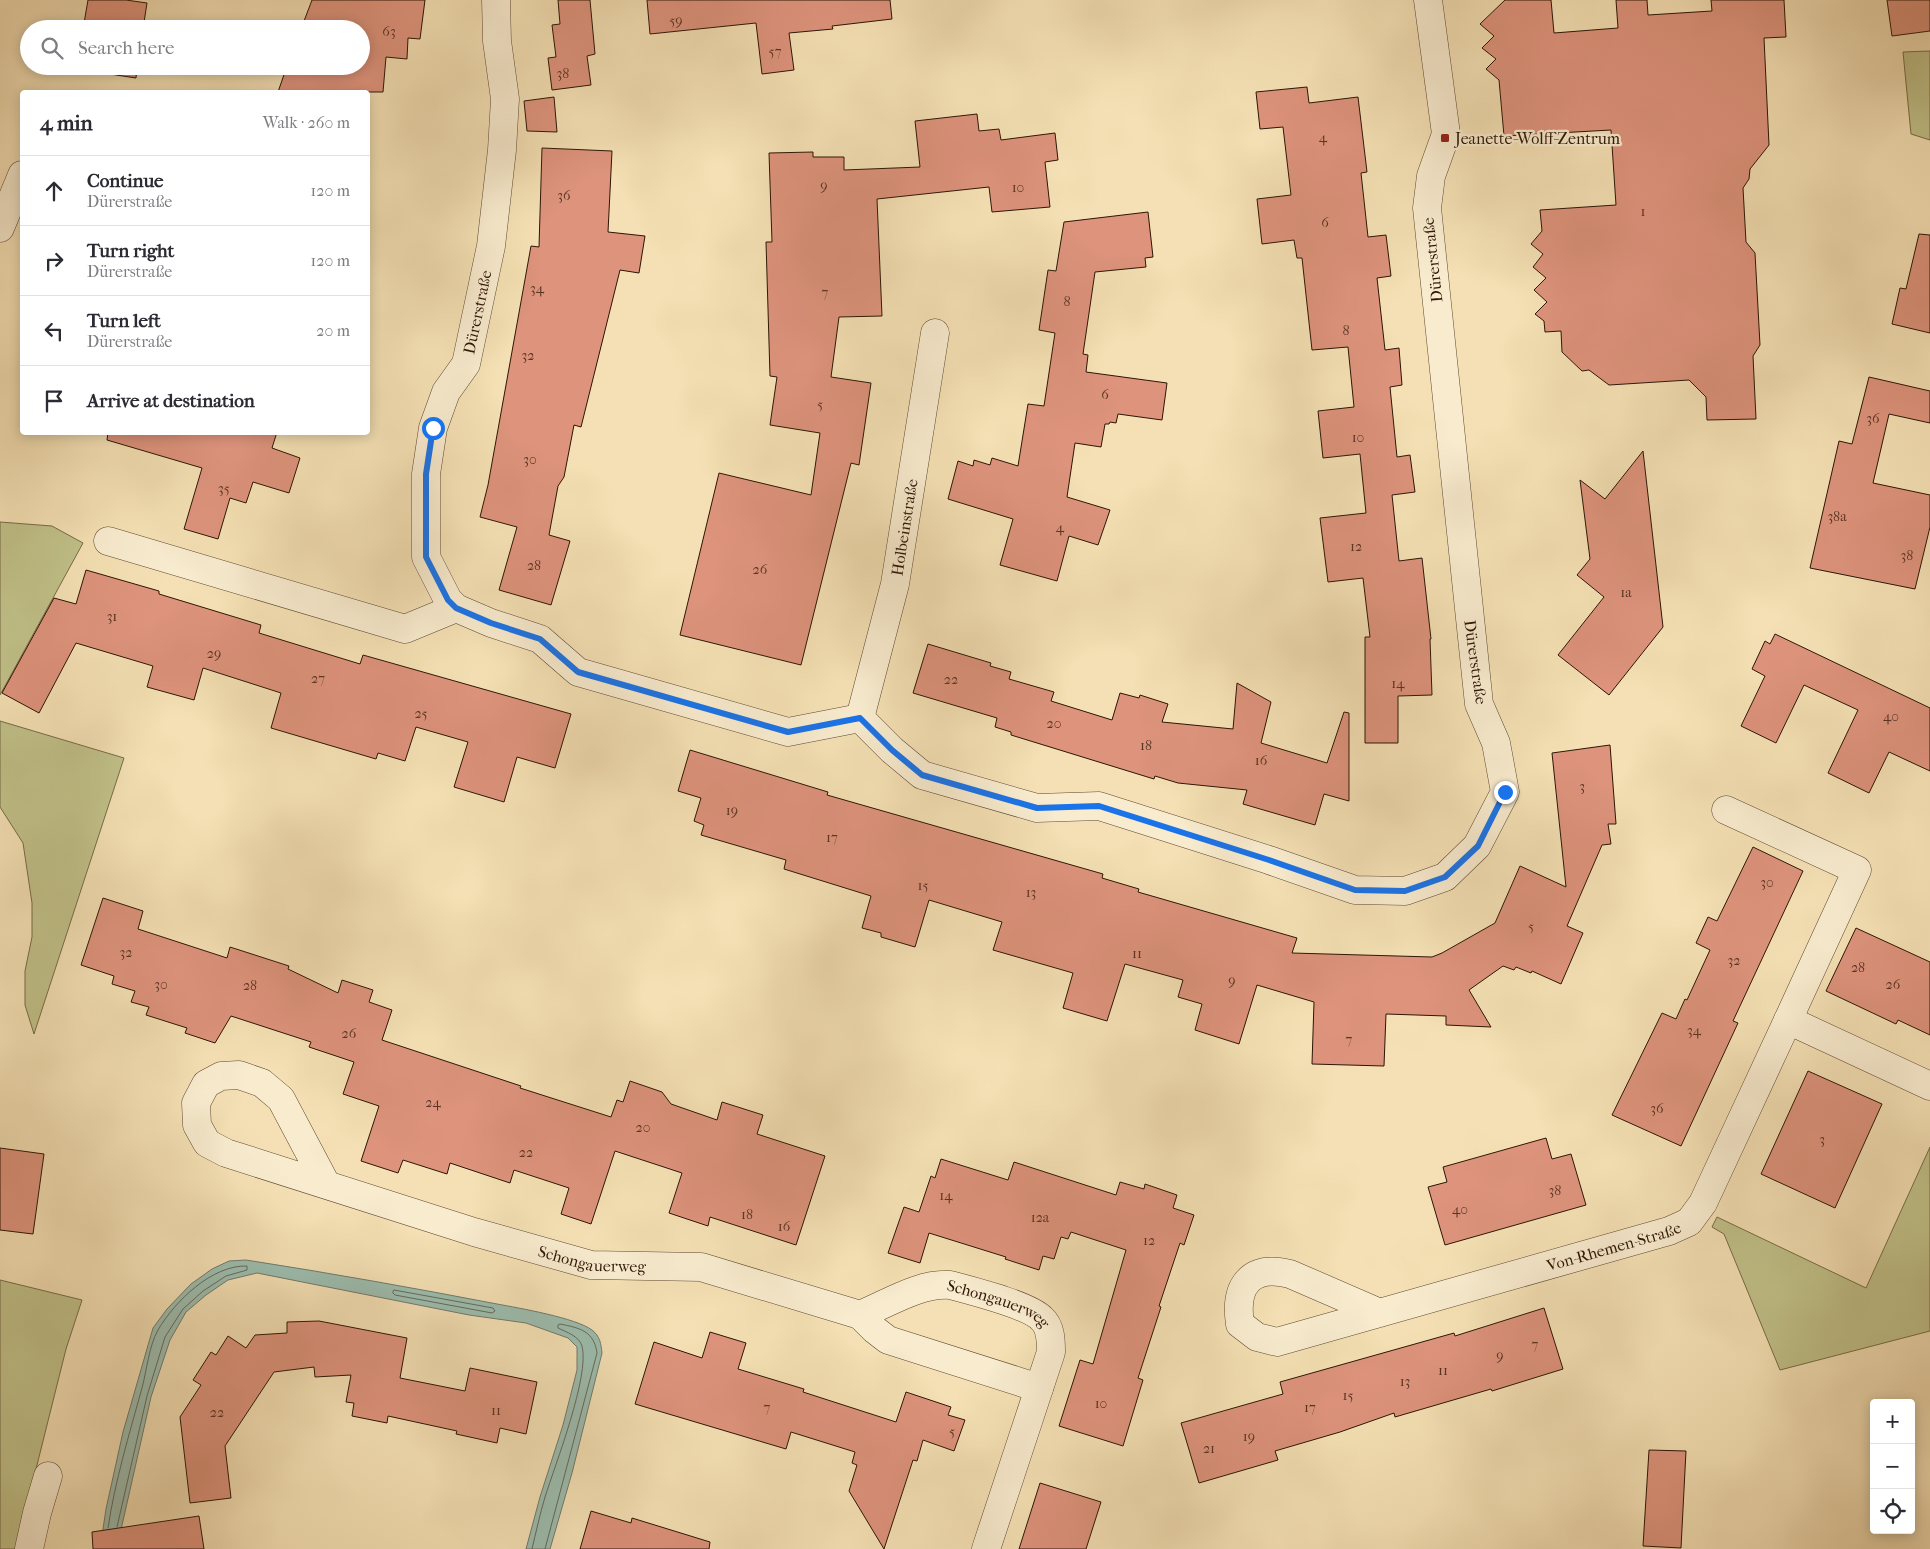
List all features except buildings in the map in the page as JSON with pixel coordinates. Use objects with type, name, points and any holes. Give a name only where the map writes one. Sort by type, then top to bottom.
[{"type":"street","name":"Dürerstraße","points":[[456,608],[448,600],[426,557],[426,474],[433,428],[446,392],[466,364],[491,246],[502,150],[505,100],[497,41],[496,0]]},
{"type":"street","name":"Dürerstraße","points":[[860,718],[892,750],[922,775],[1037,808],[1099,806],[1269,860],[1355,890],[1405,891],[1445,877],[1478,846],[1505,792],[1496,743],[1479,704],[1427,208],[1431,176],[1446,134],[1428,0]]},
{"type":"street","points":[[0,228],[20,181]]},
{"type":"street","name":"Holbeinstraße","points":[[860,718],[895,584],[935,333]]},
{"type":"street","points":[[108,541],[405,629],[456,608],[491,623],[540,639],[578,672],[788,732],[860,718]]},
{"type":"street","name":"Von-Rhemen-Straße","points":[[1380,1313],[1659,1234],[1688,1222],[1703,1204],[1857,870],[1726,810]]},
{"type":"street","points":[[1788,1020],[1930,1086]]},
{"type":"street","name":"Schongauerweg","points":[[326,1184],[281,1099],[262,1083],[239,1075],[221,1076],[206,1084],[196,1104],[197,1125],[207,1143],[226,1153],[474,1232],[591,1265],[701,1267],[860,1315],[888,1340],[1039,1388]]},
{"type":"street","name":"Schongauerweg","points":[[860,1315],[924,1287],[938,1284],[950,1285],[1030,1310],[1044,1320],[1050,1334],[1051,1352],[986,1549]]},
{"type":"street","points":[[29,1549],[48,1476]]},
{"type":"green space","points":[[1930,51],[1930,140],[1911,134],[1903,52]]},
{"type":"green space","points":[[0,522],[52,526],[83,543],[0,695]]},
{"type":"green space","points":[[0,721],[124,758],[34,1034],[25,1005],[25,971],[32,937],[32,903],[23,843],[0,807]]},
{"type":"green space","points":[[1930,1147],[1930,1331],[1780,1370],[1724,1234],[1712,1227],[1717,1217],[1866,1288]]},
{"type":"green space","points":[[0,1280],[82,1300],[66,1349],[16,1549],[0,1549]]},
{"type":"water","points":[[246,1260],[533,1311],[574,1321],[595,1332],[600,1340],[602,1353],[572,1473],[550,1549],[526,1549],[563,1425],[577,1370],[577,1347],[568,1338],[526,1323],[469,1315],[257,1273],[228,1280],[206,1295],[186,1312],[170,1340],[151,1397],[118,1543],[100,1549],[106,1509],[123,1432],[153,1328],[167,1309],[191,1284],[212,1269],[229,1261]]},
{"type":"place","name":"Jeanette-Wolff-Zentrum","points":[[1445,138]]},
{"type":"route","points":[[433,428],[426,474],[426,557],[448,600],[456,608],[491,623],[540,639],[578,672],[788,732],[860,718],[892,750],[922,775],[1037,808],[1099,806],[1269,860],[1355,890],[1405,891],[1445,877],[1478,846],[1505,792]]}]
